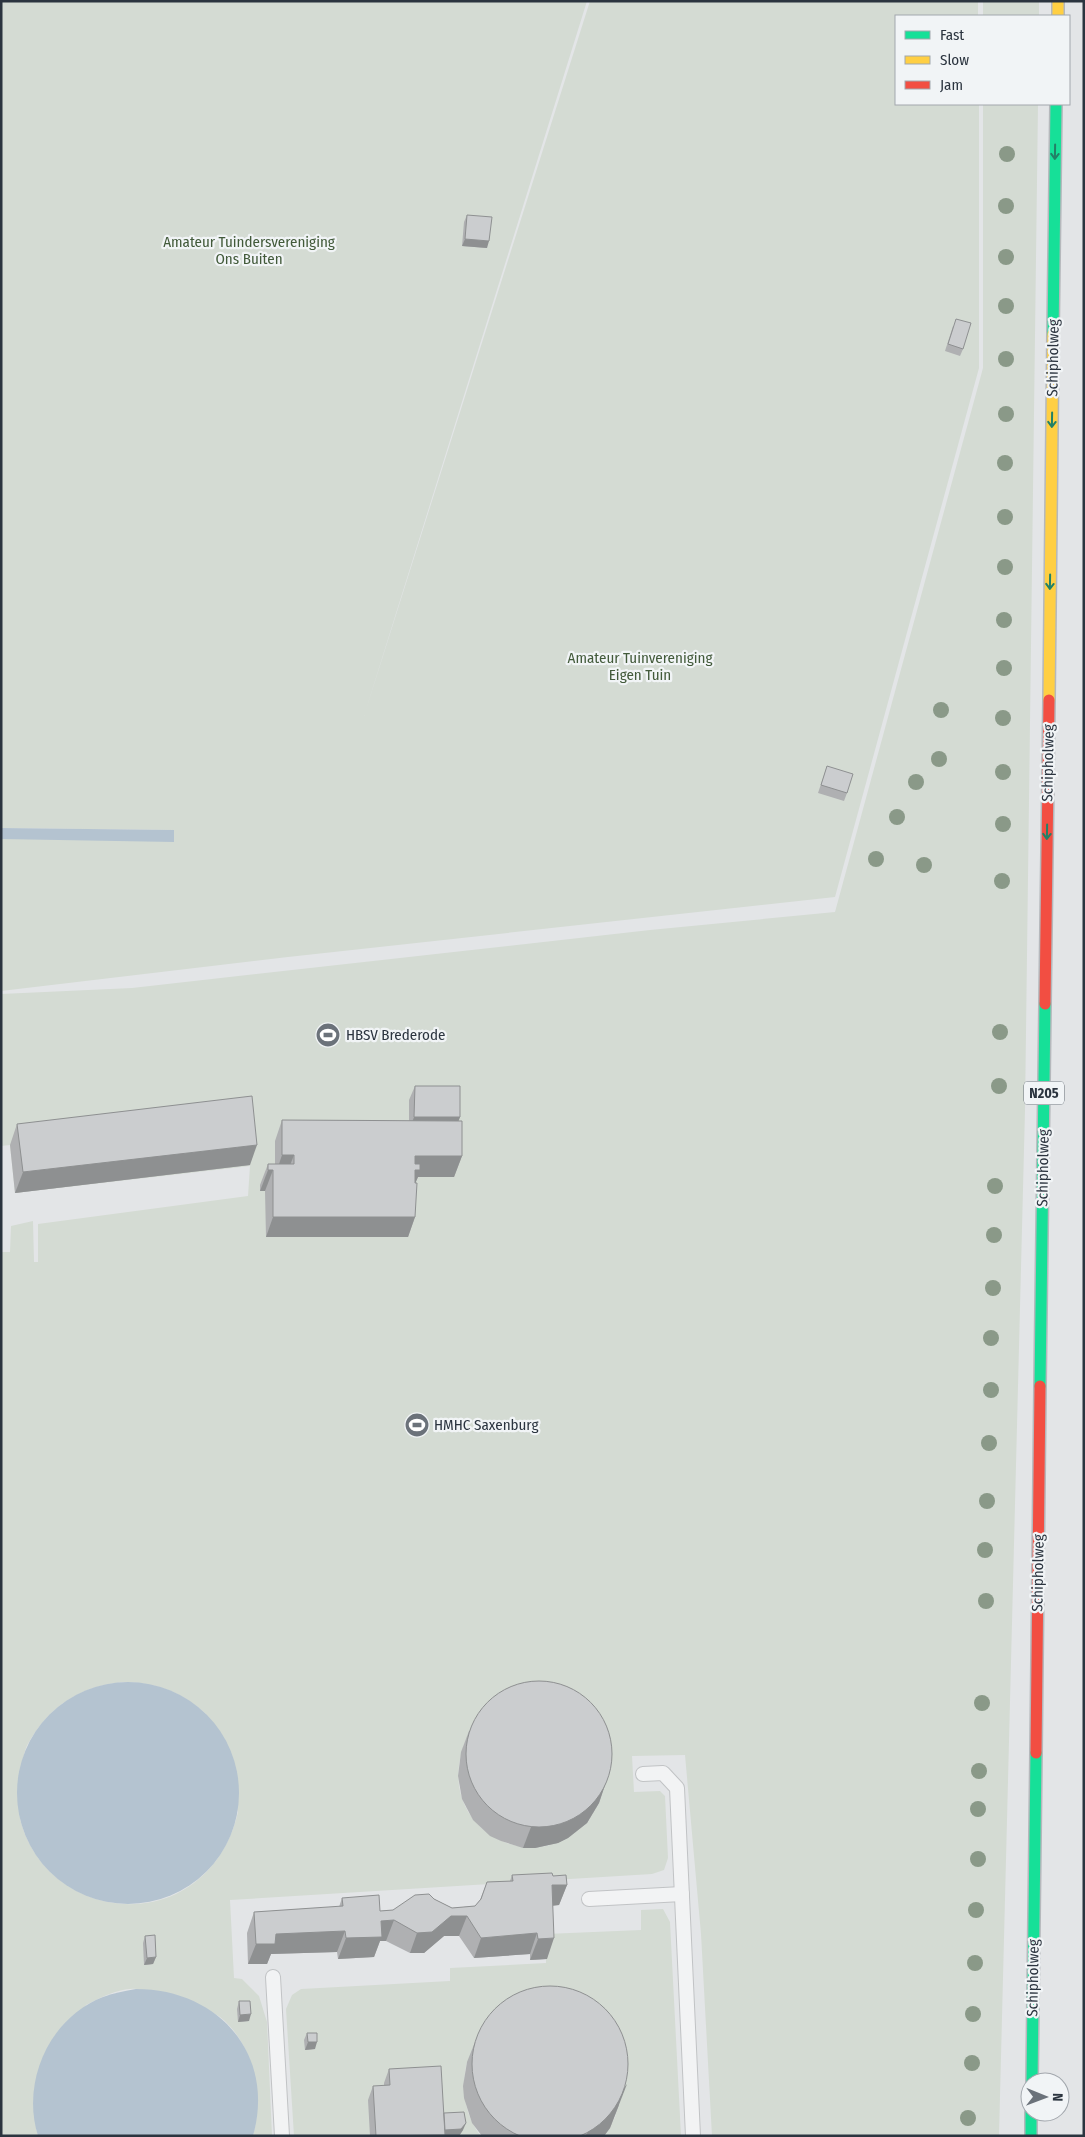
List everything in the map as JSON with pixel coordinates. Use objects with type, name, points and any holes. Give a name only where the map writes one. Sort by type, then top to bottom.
[{"type":"highway","points":[[1058,1],[1058,15]]},
{"type":"highway","name":"Schipholweg","points":[[1032,2072],[1056,105]]},
{"type":"highway","points":[[1031,2122],[1031,2136]]},
{"type":"lane","points":[[643,1774],[664,1773],[677,1788],[693,2136]]},
{"type":"lane","points":[[590,1898],[682,1894]]},
{"type":"lane","points":[[273,1977],[282,2136]]},
{"type":"green space","points":[[1,1],[587,1],[364,716],[590,1],[978,1],[978,15],[895,15],[895,105],[979,105],[979,368],[835,897],[288,957],[1,991],[1,839],[63,839],[174,830],[1,828]]},
{"type":"green space","points":[[983,1],[1039,1],[1039,15],[983,15]]},
{"type":"green space","points":[[983,105],[1038,105],[1025,1110],[999,2136],[712,2136],[701,1934],[685,1755],[632,1756],[634,1792],[660,1791],[665,1796],[668,1858],[664,1870],[652,1874],[230,1900],[234,1978],[242,1979],[259,1996],[267,2022],[272,2136],[253,2136],[257,2104],[253,2072],[241,2041],[232,2028],[211,2012],[146,1991],[131,1989],[110,1994],[86,2005],[36,2128],[38,2136],[1,2136],[1,1252],[10,1252],[11,1226],[33,1221],[34,1262],[38,1262],[38,1224],[248,1196],[250,1166],[15,1193],[10,1145],[1,1146],[1,994],[132,988],[650,930],[835,912],[983,368]],"holes":[[[134,1682],[157,1686],[178,1694],[206,1714],[238,1812],[224,1849],[208,1870],[198,1879],[176,1894],[153,1902],[129,1904],[106,1902],[84,1894],[64,1883],[46,1868],[32,1848],[22,1826],[19,1809],[25,1751],[31,1738],[44,1720],[63,1703],[85,1691],[109,1684]],[[466,1740],[602,1791],[585,1823],[560,1841],[533,1847],[506,1842],[482,1828],[465,1805],[458,1775]]]},
{"type":"green space","points":[[663,1909],[670,1922],[681,2136],[604,2136],[615,2117],[621,2092],[467,2062],[464,2082],[465,2101],[475,2128],[481,2136],[294,2136],[286,2009],[292,1995],[301,1989],[450,1981],[450,1968],[546,1963],[546,1934],[641,1930],[641,1910]]},
{"type":"water","points":[[1,828],[174,830],[174,842],[1,839]]},
{"type":"water","points":[[117,1682],[139,1682],[171,1690],[207,1714],[231,1750],[237,1771],[239,1793],[237,1815],[231,1836],[207,1872],[171,1896],[139,1904],[117,1904],[85,1896],[57,1879],[42,1864],[25,1836],[17,1804],[17,1782],[25,1750],[42,1722],[57,1707],[85,1690]]},
{"type":"water","points":[[136,1989],[166,1992],[192,2000],[215,2014],[234,2032],[248,2053],[256,2078],[258,2106],[253,2136],[38,2136],[33,2094],[44,2054],[54,2036],[68,2020],[84,2007],[103,1997]]},
{"type":"building","points":[[467,215],[492,217],[489,241],[465,239]]},
{"type":"building","points":[[956,319],[971,323],[963,349],[948,344]]},
{"type":"building","points":[[827,766],[853,774],[847,793],[821,785]]},
{"type":"building","points":[[415,1086],[460,1086],[460,1117],[414,1117]]},
{"type":"building","points":[[252,1096],[257,1145],[23,1172],[17,1124]]},
{"type":"building","points":[[282,1120],[462,1121],[462,1156],[415,1156],[415,1164],[420,1164],[420,1170],[415,1170],[415,1183],[417,1183],[415,1217],[273,1217],[273,1170],[268,1170],[268,1164],[294,1164],[294,1155],[282,1155]]},
{"type":"building","points":[[539,1681],[553,1682],[567,1687],[580,1693],[591,1702],[600,1713],[606,1726],[611,1740],[611,1768],[606,1782],[600,1795],[591,1806],[580,1815],[567,1821],[553,1826],[539,1827],[525,1826],[511,1821],[498,1815],[487,1806],[478,1795],[472,1782],[467,1768],[466,1754],[467,1740],[472,1726],[478,1713],[487,1702],[498,1693],[511,1687],[525,1682]]},
{"type":"building","points":[[552,1873],[553,1876],[566,1875],[567,1885],[552,1885],[554,1938],[538,1939],[537,1933],[481,1938],[467,1916],[451,1916],[432,1932],[417,1933],[394,1920],[381,1921],[382,1937],[346,1938],[345,1931],[276,1934],[275,1944],[256,1944],[254,1912],[343,1906],[342,1898],[379,1895],[380,1911],[393,1910],[415,1895],[429,1894],[434,1899],[452,1908],[475,1906],[481,1899],[487,1882],[513,1881],[512,1875]]},
{"type":"building","points":[[155,1935],[156,1957],[147,1958],[145,1936]]},
{"type":"building","points":[[550,1986],[565,1988],[580,1992],[593,1999],[615,2021],[622,2034],[628,2064],[626,2079],[622,2094],[615,2107],[593,2129],[572,2138],[528,2138],[507,2129],[485,2107],[478,2094],[474,2079],[472,2064],[474,2049],[478,2034],[485,2021],[507,1999],[520,1992],[535,1988]]},
{"type":"building","points":[[239,2001],[250,2001],[251,2014],[240,2015]]},
{"type":"building","points":[[307,2033],[317,2033],[317,2042],[308,2042]]},
{"type":"building","points":[[441,2066],[445,2135],[376,2136],[373,2086],[390,2085],[389,2069]]},
{"type":"building","points":[[464,2112],[466,2123],[461,2129],[445,2130],[444,2113]]},
{"type":"traffic: fast","points":[[1053,334],[1056,105]]},
{"type":"traffic: fast","points":[[1040,1386],[1045,1004]]},
{"type":"traffic: fast","points":[[1032,2072],[1036,1753]]},
{"type":"traffic: fast","points":[[1031,2122],[1031,2136]]},
{"type":"traffic: slow","points":[[1058,1],[1058,15]]},
{"type":"traffic: slow","points":[[1049,700],[1053,334]]},
{"type":"traffic: jam","points":[[1045,1004],[1049,700]]},
{"type":"traffic: jam","points":[[1036,1753],[1040,1386]]},
{"type":"place","name":"HBSV Brederode","points":[[328,1035]]},
{"type":"place","name":"HMHC Saxenburg","points":[[417,1425]]},
{"type":"park label","name":"Amateur Tuindersvereniging Ons Buiten","points":[[249,250]]},
{"type":"park label","name":"Amateur Tuinvereniging Eigen Tuin","points":[[640,666]]}]
